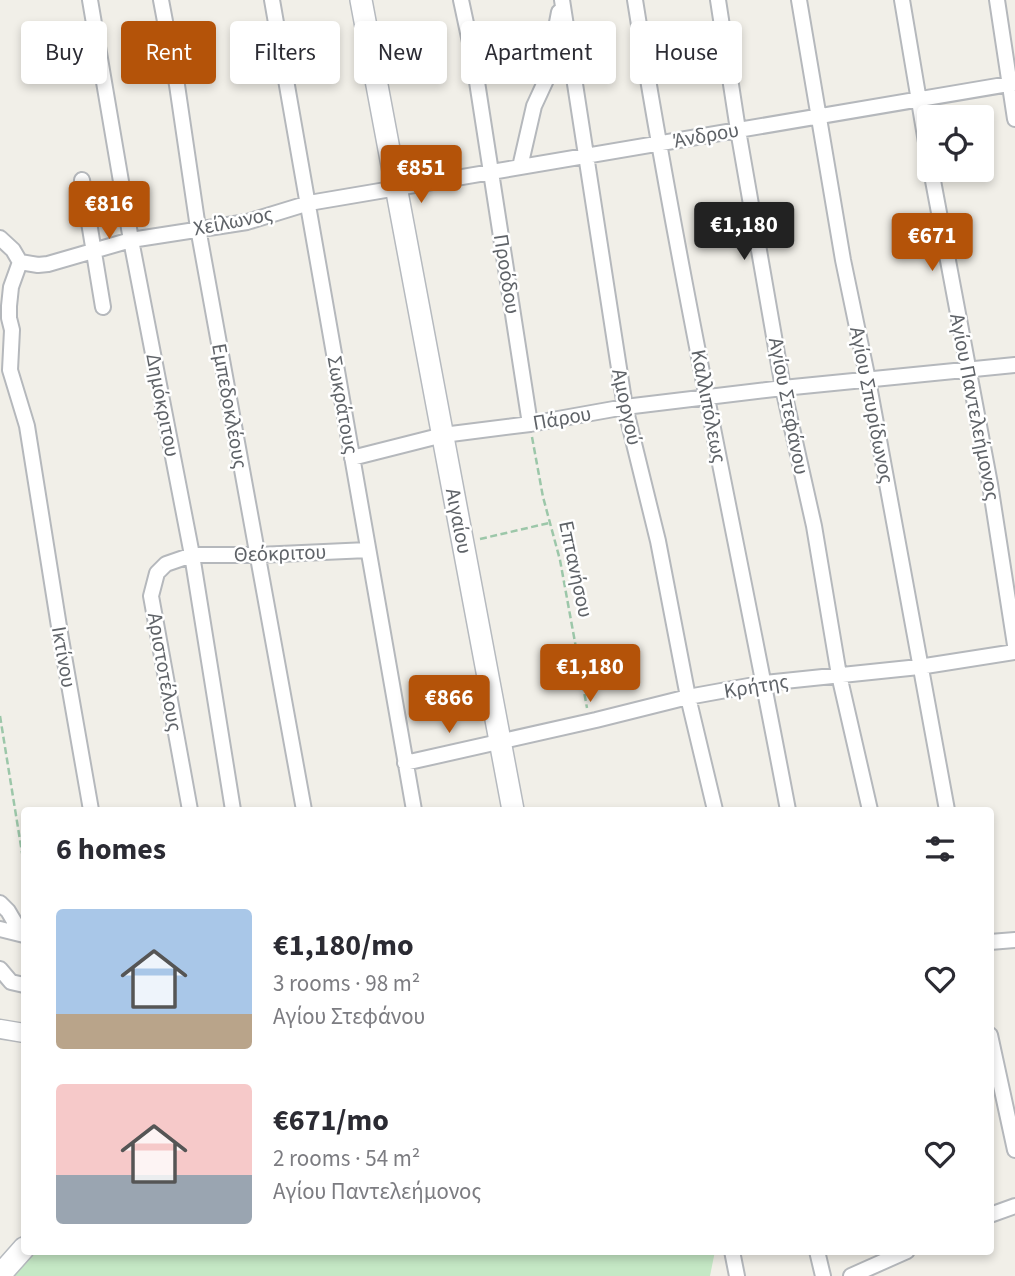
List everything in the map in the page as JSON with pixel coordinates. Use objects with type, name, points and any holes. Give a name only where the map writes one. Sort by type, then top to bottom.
[{"type":"main road","name":"Αιγαίου","points":[[361,0],[512,807]]},
{"type":"main road","points":[[0,1275],[21,1251]]},
{"type":"street","name":"Δημόκριτου","points":[[90,0],[131,240],[192,555],[233,807]]},
{"type":"street","name":"Εμπεδοκλέους","points":[[161,0],[177,85],[198,228],[303,807]]},
{"type":"street","name":"Σωκράτους","points":[[272,0],[413,807]]},
{"type":"street","name":"Προόδου","points":[[461,0],[473,57],[530,424]]},
{"type":"street","name":"Αμοργού","points":[[560,0],[625,408],[658,541],[688,697],[714,807]]},
{"type":"street","points":[[520,167],[534,106],[546,79],[560,0]]},
{"type":"street","name":"Καλλιπόλεως","points":[[635,0],[657,144],[787,807]]},
{"type":"street","name":"Αγίου Στεφάνου","points":[[718,0],[783,388],[814,526],[839,676],[869,807]]},
{"type":"street","name":"Αγίου Σπυρίδωνος","points":[[799,0],[843,260],[868,380],[946,807]]},
{"type":"street","points":[[902,0],[919,105]]},
{"type":"street","points":[[997,0],[1012,84],[1015,119]]},
{"type":"street","name":"Άνδρου","points":[[396,187],[1012,84]]},
{"type":"street","points":[[82,180],[103,307]]},
{"type":"street","name":"Αγίου Παντελεήμονος","points":[[933,182],[990,484],[1015,645]]},
{"type":"street","name":"Χείλωνος","points":[[20,262],[48,264],[131,240],[267,217],[309,203],[396,187]]},
{"type":"street","points":[[0,238],[13,250],[20,262]]},
{"type":"street","name":"Ικτίνου","points":[[20,262],[10,297],[10,370],[27,426],[91,807]]},
{"type":"street","name":"Πάρου","points":[[352,458],[443,435],[625,408],[783,388],[1015,365]]},
{"type":"street","name":"Θεόκριτου","points":[[192,555],[368,550]]},
{"type":"street","name":"Αριστοτέλους","points":[[189,807],[151,596],[157,573],[166,564],[192,555]]},
{"type":"street","name":"Κρήτης","points":[[405,763],[688,697],[765,683],[919,667],[1015,652]]},
{"type":"street","points":[[0,903],[21,931]]},
{"type":"street","points":[[0,929],[21,934]]},
{"type":"street","points":[[994,942],[1015,940]]},
{"type":"street","points":[[0,969],[11,982],[21,984]]},
{"type":"street","points":[[0,1029],[21,1032]]},
{"type":"street","points":[[994,1053],[1015,1150]]},
{"type":"street","points":[[994,1214],[1015,1206]]},
{"type":"street","points":[[733,1255],[737,1276]]},
{"type":"street","points":[[818,1255],[823,1276]]},
{"type":"street","points":[[851,1276],[897,1255]]},
{"type":"path","name":"Επτανήσου","points":[[530,424],[560,560],[590,722]]},
{"type":"path","points":[[463,542],[550,522]]},
{"type":"path","points":[[0,716],[21,846]]},
{"type":"green space","points":[[27,1255],[714,1255],[710,1276],[14,1276]]}]
